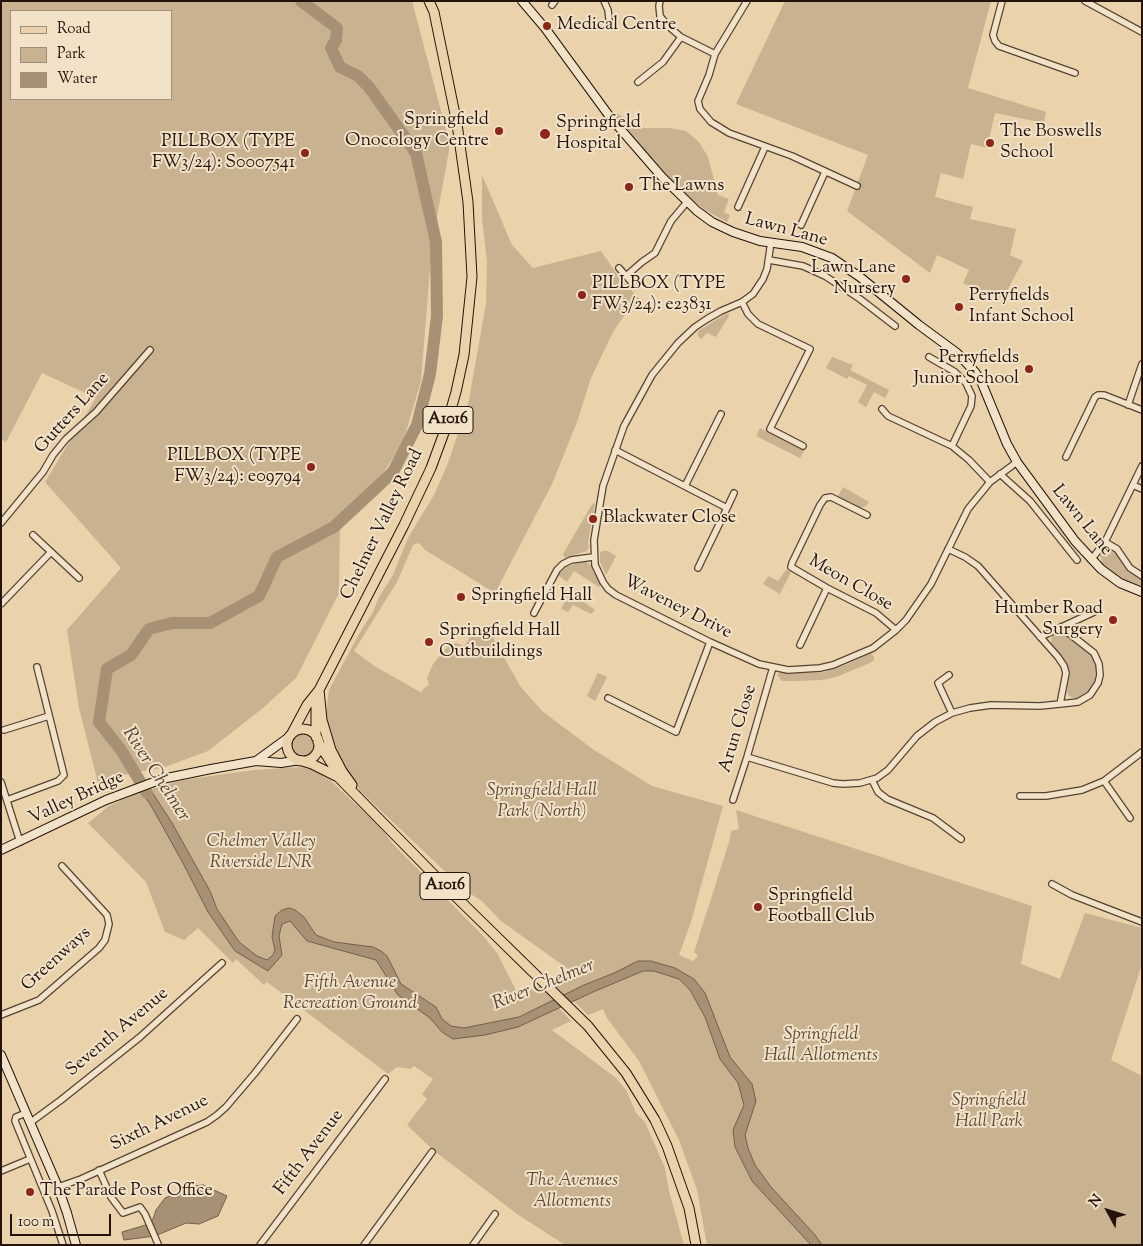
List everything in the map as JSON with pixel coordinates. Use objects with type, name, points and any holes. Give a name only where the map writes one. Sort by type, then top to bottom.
[{"type":"main road","name":"Chelmer Valley Road","points":[[290,736],[307,705],[319,690],[431,468],[450,411],[464,355],[472,277],[468,202],[456,124],[434,12],[429,1]]},
{"type":"main road","name":"Chelmer Valley Road","points":[[434,12],[436,1]]},
{"type":"main road","name":"Chelmer Valley Road","points":[[317,739],[315,716],[319,690]]},
{"type":"main road","name":"A1016","points":[[319,690],[322,720],[331,750],[356,796]]},
{"type":"main road","points":[[304,730],[310,732],[317,739],[318,749],[309,759],[301,760],[292,756],[288,751],[287,744],[290,736],[296,731],[304,730]]},
{"type":"main road","name":"A1016","points":[[317,739],[338,777],[588,1026],[626,1073],[655,1120],[677,1172],[689,1208],[696,1245]]},
{"type":"main road","name":"A1016","points":[[301,760],[338,777]]},
{"type":"street","name":"Lawn Lane","points":[[522,1],[545,28],[610,117],[687,202],[704,217],[723,228],[750,238],[802,247],[832,258],[860,277],[957,353],[981,381],[1017,462],[1075,541],[1091,560],[1112,578],[1142,592]]},
{"type":"street","points":[[604,1],[609,19]]},
{"type":"street","points":[[660,1],[659,11],[662,20],[681,37],[715,54]]},
{"type":"street","points":[[747,1],[715,54],[698,101],[700,109],[717,127],[765,148],[792,156],[857,186]]},
{"type":"street","points":[[1002,1],[993,35],[994,41],[999,46],[1075,72]]},
{"type":"street","points":[[1085,1],[1142,32]]},
{"type":"street","points":[[638,82],[663,62],[681,37]]},
{"type":"street","points":[[738,207],[765,148]]},
{"type":"street","points":[[800,225],[824,172]]},
{"type":"street","points":[[626,276],[655,253],[671,221],[687,202]]},
{"type":"street","name":"Waveney Drive","points":[[771,242],[769,260],[759,287],[742,302],[706,319],[672,349],[652,375],[624,426],[600,502],[594,540],[593,557],[598,573],[608,589],[616,595],[745,659],[773,667],[803,670],[833,666],[850,660],[873,648],[896,630],[911,614],[924,596],[968,509],[990,482],[1017,462]]},
{"type":"street","name":"Lawn Lane","points":[[769,260],[802,266],[820,273],[860,299],[895,326]]},
{"type":"street","points":[[619,268],[635,286]]},
{"type":"street","points":[[742,302],[748,314],[758,324],[810,349],[770,429],[803,446]]},
{"type":"street","name":"Gutters Lane","points":[[1,522],[43,472],[53,455],[96,412],[150,350]]},
{"type":"street","points":[[929,357],[955,372],[966,383],[972,396],[971,406],[952,446]]},
{"type":"street","points":[[1128,405],[1142,364]]},
{"type":"street","points":[[1066,457],[1095,397],[1101,394],[1142,410]]},
{"type":"street","points":[[882,409],[888,416],[952,446],[969,460],[990,482]]},
{"type":"street","points":[[684,486],[722,414]]},
{"type":"street","points":[[615,450],[727,508]]},
{"type":"street","points":[[1091,560],[1105,542],[1142,466]]},
{"type":"street","name":"Lawn Lane","points":[[1000,474],[1030,501],[1077,560]]},
{"type":"street","points":[[1133,485],[1142,489]]},
{"type":"street","points":[[698,568],[734,493]]},
{"type":"street","name":"Meon Close","points":[[867,515],[828,497],[823,501],[792,563],[792,567],[827,588],[876,612],[896,630]]},
{"type":"street","points":[[33,535],[79,578]]},
{"type":"street","name":"Lawn Lane","points":[[1105,542],[1117,549],[1130,568],[1142,576]]},
{"type":"street","points":[[948,549],[978,566],[1058,657],[1065,669],[1065,682],[1060,704]]},
{"type":"street","points":[[1,604],[51,552]]},
{"type":"street","points":[[534,613],[557,570],[563,564],[571,560],[593,557]]},
{"type":"street","points":[[800,645],[827,588]]},
{"type":"street","points":[[1040,637],[1094,612]]},
{"type":"street","points":[[747,758],[833,783],[851,784],[872,780],[888,770],[909,745],[926,729],[952,713],[991,705],[1040,706],[1078,702],[1095,690],[1100,675],[1099,664],[1094,654],[1061,627]]},
{"type":"street","points":[[608,698],[676,732],[710,642]]},
{"type":"street","points":[[7,800],[63,778],[64,772],[37,667]]},
{"type":"street","name":"Arun Close","points":[[733,800],[773,667]]},
{"type":"street","points":[[949,675],[938,684],[952,713]]},
{"type":"street","points":[[4,730],[49,716]]},
{"type":"street","name":"Valley Bridge","points":[[256,762],[290,736]]},
{"type":"street","points":[[1020,796],[1060,795],[1082,790],[1104,781],[1142,752]]},
{"type":"street","name":"Valley Bridge","points":[[1,850],[132,789],[182,774],[256,762],[281,763],[301,760]]},
{"type":"street","points":[[872,780],[878,792],[887,799],[933,818],[961,839]]},
{"type":"street","points":[[1104,781],[1130,818]]},
{"type":"street","points":[[1,782],[20,842]]},
{"type":"street","name":"Greenways","points":[[1,1015],[39,1000],[99,948],[105,940],[109,924],[107,915],[62,866]]},
{"type":"street","points":[[1052,884],[1072,895],[1142,922]]},
{"type":"street","name":"Seventh Avenue","points":[[31,1122],[140,1037],[222,963]]},
{"type":"street","name":"Sixth Avenue","points":[[58,1187],[207,1122],[217,1115],[255,1073],[297,1019]]},
{"type":"street","points":[[1,1055],[58,1187],[68,1213],[76,1245]]},
{"type":"street","name":"Fifth Avenue","points":[[260,1245],[385,1078]]},
{"type":"street","points":[[26,1112],[16,1117],[15,1121],[52,1211],[63,1245]]},
{"type":"street","points":[[364,1245],[432,1152]]},
{"type":"street","points":[[1,1171],[30,1159]]},
{"type":"street","points":[[99,1170],[111,1198],[123,1213],[140,1207],[158,1244]]},
{"type":"street","points":[[473,1245],[495,1214]]},
{"type":"green space","points":[[1,1],[412,1],[450,145],[432,244],[421,381],[403,442],[384,472],[340,517],[339,593],[296,678],[263,708],[208,751],[162,768],[131,773],[98,783],[79,708],[67,630],[121,568],[45,482],[96,398],[42,373],[6,442],[1,439]]},
{"type":"green space","name":"The Boswells School","points":[[785,1],[991,1],[968,88],[1046,112],[1044,123],[995,113],[987,148],[971,144],[963,179],[941,173],[935,197],[973,207],[970,219],[1016,229],[1010,255],[1023,261],[1003,298],[985,289],[983,293],[963,283],[969,270],[937,255],[930,273],[847,211],[868,155],[736,104]]},
{"type":"green space","points":[[616,113],[644,128],[669,128],[686,131],[699,142],[708,157],[718,195],[729,199],[724,212],[730,215],[727,222],[705,210],[676,186],[613,116]]},
{"type":"green space","points":[[482,175],[512,245],[533,268],[601,251],[619,277],[640,300],[623,317],[613,332],[591,378],[577,422],[552,484],[495,593],[425,550],[419,543],[413,545],[397,582],[354,651],[376,667],[422,693],[423,689],[429,685],[427,678],[433,664],[450,644],[456,643],[464,646],[470,637],[486,625],[520,686],[542,711],[594,750],[652,786],[723,806],[691,922],[679,955],[693,961],[698,956],[694,952],[731,831],[739,829],[736,810],[1032,906],[1021,964],[1060,979],[1085,913],[1142,928],[1142,964],[1111,1060],[1142,1076],[1142,1245],[707,1245],[697,1190],[679,1140],[639,1061],[607,1018],[603,1009],[588,1015],[574,1001],[559,1008],[571,1021],[552,1030],[616,1078],[626,1090],[636,1113],[645,1122],[665,1168],[669,1191],[684,1245],[565,1245],[517,1214],[433,1150],[407,1125],[427,1099],[422,1094],[433,1079],[414,1066],[410,1069],[397,1067],[388,1074],[267,982],[264,985],[236,959],[233,963],[198,928],[184,940],[165,932],[146,882],[88,823],[109,806],[135,794],[183,780],[254,770],[301,767],[311,769],[330,780],[379,826],[393,844],[484,937],[497,953],[519,996],[571,971],[501,921],[482,901],[466,891],[360,791],[341,767],[330,739],[326,713],[329,690],[373,612],[379,597],[393,575],[408,538],[434,495],[448,463],[469,400],[486,303],[487,261],[482,219]]},
{"type":"green space","points":[[729,314],[729,316],[716,337],[707,333],[701,339],[698,336],[698,331]]},
{"type":"green space","points":[[832,357],[853,365],[850,370],[889,390],[885,398],[874,392],[866,407],[858,402],[867,385],[849,376],[847,379],[826,368]]},
{"type":"green space","points":[[760,428],[805,450],[800,458],[756,436]]},
{"type":"green space","points":[[843,487],[869,502],[866,506],[857,507],[838,496]]},
{"type":"green space","points":[[595,502],[587,551],[565,558],[563,554]]},
{"type":"green space","points":[[1109,548],[1116,553],[1128,570],[1142,580],[1142,588],[1118,577],[1103,565],[1100,554]]},
{"type":"green space","points":[[608,551],[616,556],[606,575],[600,562],[600,553]]},
{"type":"green space","points":[[586,562],[591,565],[601,585],[599,587],[574,571],[567,582],[558,575],[566,567]]},
{"type":"green space","points":[[786,570],[791,572],[780,594],[763,584],[768,576],[778,581]]},
{"type":"green space","points":[[570,592],[595,610],[591,614],[573,605],[568,612],[561,609]]},
{"type":"green space","points":[[1062,632],[1087,651],[1096,665],[1095,683],[1089,693],[1080,698],[1076,699],[1069,696],[1067,692],[1069,677],[1067,664],[1051,644],[1052,635]]},
{"type":"green space","points":[[871,653],[874,660],[870,663],[836,677],[822,680],[782,681],[777,675],[780,672],[825,672]]},
{"type":"green space","points":[[598,673],[607,677],[595,701],[587,696]]},
{"type":"green space","points":[[303,734],[311,737],[314,745],[311,753],[303,756],[295,753],[292,745],[295,737]]},
{"type":"water","points":[[143,778],[172,823],[210,891],[217,909],[239,942],[257,956],[267,960],[273,955],[275,950],[272,937],[275,916],[282,910],[289,908],[295,910],[304,917],[316,935],[334,942],[373,947],[381,951],[387,956],[401,984],[436,1007],[442,1019],[451,1026],[464,1028],[519,1017],[638,961],[651,961],[675,968],[694,979],[705,993],[730,1057],[752,1084],[756,1101],[745,1135],[755,1165],[771,1187],[822,1245],[811,1245],[752,1181],[735,1147],[733,1130],[744,1105],[738,1083],[720,1059],[705,1017],[690,990],[679,979],[654,971],[643,971],[518,1027],[485,1035],[453,1039],[442,1032],[430,1018],[398,995],[376,960],[307,941],[290,921],[282,924],[279,936],[282,955],[268,971],[235,951],[208,912],[153,809],[135,781]]},
{"type":"water","points":[[203,1185],[227,1196],[218,1216],[199,1224],[186,1223],[155,1236],[124,1240],[122,1232],[149,1224],[165,1198],[192,1186]]},
{"type":"waterway","name":"River Chelmer","points":[[147,793],[121,750],[99,722],[107,669],[131,655],[149,629],[172,623],[210,623],[259,596],[277,557],[334,527],[393,472],[417,425],[430,374],[437,316],[436,242],[416,153],[369,87],[358,76],[340,67],[331,48],[336,40],[337,28],[301,1]]},
{"type":"place","name":"Medical Centre","points":[[547,26]]},
{"type":"place","name":"Springfield Onocology Centre","points":[[499,131]]},
{"type":"place","name":"Springfield Hospital","points":[[545,134]]},
{"type":"place","name":"The Boswells School","points":[[990,143]]},
{"type":"place","name":"PILLBOX (TYPE FW3/24): S0007541","points":[[305,153]]},
{"type":"place","name":"The Lawns","points":[[629,187]]},
{"type":"place","name":"Lawn Lane Nursery","points":[[906,279]]},
{"type":"place","name":"PILLBOX (TYPE FW3/24): e23831","points":[[582,295]]},
{"type":"place","name":"Perryfields Infant School","points":[[959,307]]},
{"type":"place","name":"Perryfields Junior School","points":[[1029,369]]},
{"type":"place","name":"PILLBOX (TYPE FW3/24): e09794","points":[[311,467]]},
{"type":"place","name":"Blackwater Close","points":[[593,519]]},
{"type":"place","name":"Springfield Hall","points":[[461,597]]},
{"type":"place","name":"Humber Road Surgery","points":[[1113,620]]},
{"type":"place","name":"Springfield Hall Outbuildings","points":[[429,642]]},
{"type":"place","name":"Springfield Football Club","points":[[758,907]]},
{"type":"place","name":"The Parade Post Office","points":[[30,1192]]},
{"type":"park label","name":"Springfield Hall Park (North)","points":[[542,802]]},
{"type":"park label","name":"Chelmer Valley Riverside LNR","points":[[261,853]]},
{"type":"park label","name":"Fifth Avenue Recreation Ground","points":[[350,994]]},
{"type":"park label","name":"Springfield Hall Allotments","points":[[821,1046]]},
{"type":"park label","name":"Springfield Hall Park","points":[[989,1112]]},
{"type":"park label","name":"The Avenues Allotments","points":[[572,1192]]}]
